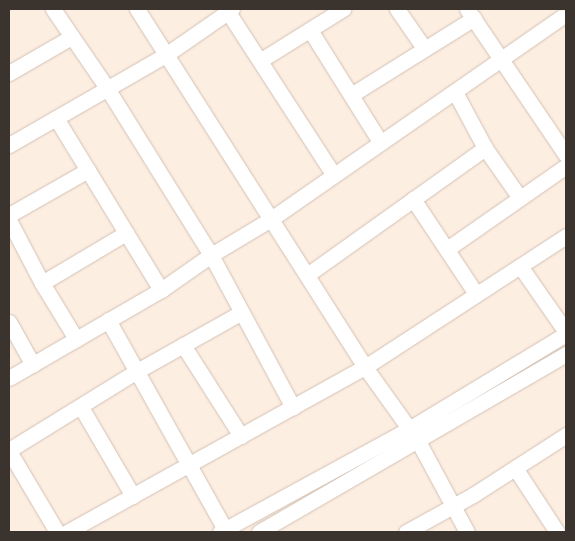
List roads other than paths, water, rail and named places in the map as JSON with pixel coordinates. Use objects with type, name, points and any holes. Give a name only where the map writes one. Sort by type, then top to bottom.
[{"type":"street","points":[[53,9],[107,88],[211,255],[293,407]]},
{"type":"street","points":[[137,9],[365,367],[413,435],[467,532]]},
{"type":"street","points":[[261,60],[343,9]]},
{"type":"street","points":[[397,9],[424,48]]},
{"type":"street","points":[[9,145],[167,54],[229,10],[334,175]]},
{"type":"street","points":[[350,95],[424,48],[470,14],[566,155]]},
{"type":"street","points":[[9,378],[160,290],[211,255],[271,219],[561,17]]},
{"type":"street","points":[[310,30],[381,143]]},
{"type":"street","points":[[10,69],[71,37]]},
{"type":"street","points":[[454,92],[485,148],[520,198]]},
{"type":"street","points":[[56,118],[160,290]]},
{"type":"street","points":[[307,275],[485,148]]},
{"type":"street","points":[[447,249],[566,166]]},
{"type":"street","points":[[9,215],[88,170]]},
{"type":"street","points":[[413,198],[476,294]]},
{"type":"street","points":[[9,220],[42,283],[76,339]]},
{"type":"street","points":[[42,283],[126,233]]},
{"type":"street","points":[[67,532],[365,367],[566,236]]},
{"type":"street","points":[[259,532],[413,435],[566,333],[520,266]]},
{"type":"street","points":[[57,532],[9,451],[137,371],[242,312]]},
{"type":"street","points":[[108,320],[222,531],[413,435],[566,354]]},
{"type":"street","points":[[9,322],[34,365]]},
{"type":"street","points":[[183,345],[241,436]]},
{"type":"street","points":[[82,407],[132,496]]},
{"type":"street","points":[[406,532],[566,437]]},
{"type":"street","points":[[515,468],[558,532]]}]
